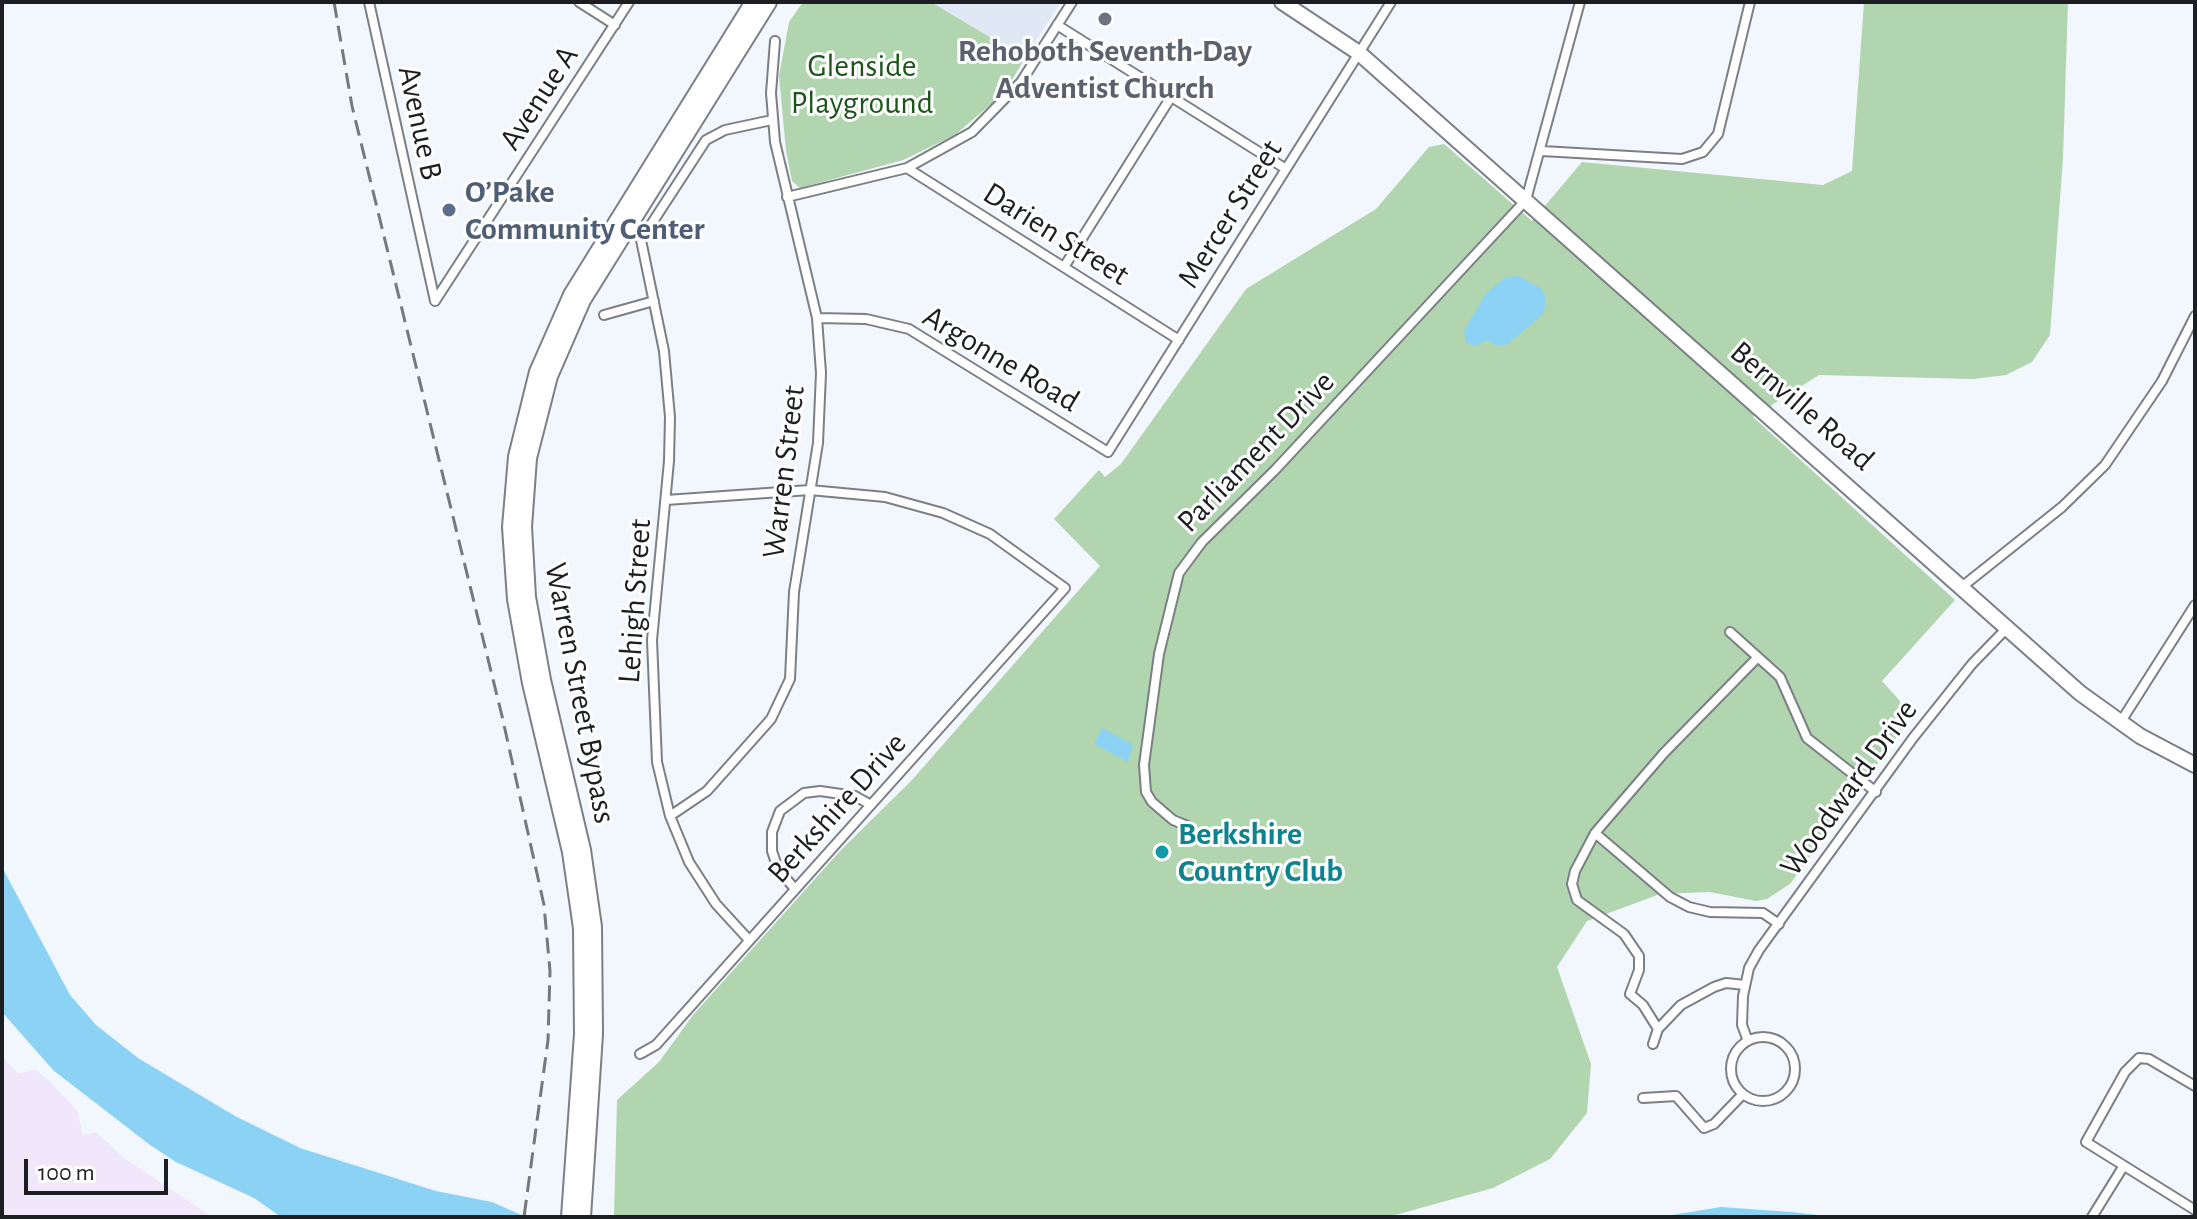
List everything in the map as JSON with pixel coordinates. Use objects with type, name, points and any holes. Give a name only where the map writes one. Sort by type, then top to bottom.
[{"type":"highway","name":"Warren Street Bypass","points":[[582,1217],[578,1186],[584,1008],[582,928],[571,852],[531,683],[516,599],[511,527],[517,457],[538,372],[572,295],[754,2]]},
{"type":"highway","name":"Warren Street Bypass","points":[[570,1217],[578,1186],[595,1021],[593,927],[582,850],[542,680],[527,597],[523,527],[529,450],[549,376],[582,300],[768,2]]},
{"type":"main road","name":"Bernville Road","points":[[1282,2],[1359,53],[2080,693],[2120,723],[2195,765]]},
{"type":"street","name":"Avenue B","points":[[369,2],[435,301]]},
{"type":"street","points":[[579,2],[615,25]]},
{"type":"street","name":"Avenue A","points":[[435,301],[629,2]]},
{"type":"street","points":[[787,197],[907,168],[950,146],[993,115],[1021,82],[1072,2]]},
{"type":"street","name":"Mercer Street","points":[[1108,452],[1391,2]]},
{"type":"street","name":"Parliament Drive","points":[[1190,827],[1173,820],[1152,802],[1146,792],[1144,765],[1159,654],[1179,573],[1202,542],[1275,470],[1526,200],[1530,179],[1542,151],[1580,2]]},
{"type":"street","points":[[1542,151],[1682,159],[1703,152],[1718,134],[1750,2]]},
{"type":"street","points":[[1057,25],[1286,169]]},
{"type":"street","name":"Warren Street","points":[[670,816],[707,791],[778,711],[790,679],[794,592],[820,424],[817,318],[787,197],[772,120],[775,41]]},
{"type":"street","points":[[1064,267],[1171,97]]},
{"type":"street","name":"Lehigh Street","points":[[749,940],[698,878],[670,816],[657,762],[652,676],[654,602],[666,500],[669,393],[641,240],[706,140],[725,130],[772,120]]},
{"type":"street","name":"Darien Street","points":[[907,168],[1179,340]]},
{"type":"street","points":[[604,315],[654,301]]},
{"type":"street","points":[[1963,586],[2068,502],[2105,465],[2162,381],[2195,316]]},
{"type":"street","name":"Argonne Road","points":[[817,318],[866,319],[909,329],[1108,452]]},
{"type":"street","points":[[666,500],[810,490]]},
{"type":"street","name":"Berkshire Drive","points":[[640,1054],[656,1045],[1065,588],[1010,546],[964,521],[885,497],[810,490]]},
{"type":"street","points":[[2120,723],[2195,605]]},
{"type":"street","name":"Woodward Drive","points":[[1748,1041],[1742,1025],[1749,968],[1972,664],[2007,628]]},
{"type":"street","points":[[1730,632],[1780,677],[1807,738],[1876,792]]},
{"type":"street","points":[[1658,1029],[1643,1005],[1630,994],[1639,970],[1639,956],[1624,934],[1588,910],[1574,892],[1575,871],[1595,833],[1664,753],[1758,657]]},
{"type":"street","points":[[795,889],[778,869],[772,851],[772,832],[780,811],[804,793],[820,791],[855,796],[871,805]]},
{"type":"street","points":[[1595,833],[1670,897],[1689,907],[1710,912],[1763,913],[1779,924]]},
{"type":"street","points":[[1653,1044],[1658,1029],[1681,1005],[1726,983],[1745,985]]},
{"type":"street","points":[[1773,1038],[1784,1044],[1792,1054],[1794,1079],[1778,1098],[1753,1101],[1742,1095],[1730,1073],[1731,1060],[1748,1041],[1773,1038]]},
{"type":"street","points":[[2195,1086],[2149,1059],[2133,1062],[2086,1142],[2195,1210]]},
{"type":"street","points":[[1643,1098],[1676,1096],[1704,1128],[1714,1124],[1742,1095]]},
{"type":"street","points":[[2092,1217],[2123,1167]]},
{"type":"shaded area","points":[[931,2],[1061,2],[1025,58]]},
{"type":"shaded area","points":[[2,1057],[19,1074],[35,1069],[50,1082],[77,1110],[83,1135],[96,1132],[124,1158],[212,1217],[2,1217]]},
{"type":"green space","name":"Glenside Playground","points":[[803,2],[931,2],[1025,58],[1005,92],[955,135],[903,160],[800,188],[792,181],[786,151],[779,76],[789,22]]},
{"type":"green space","name":"Berkshire Country Club","points":[[1864,2],[2068,2],[2063,158],[2050,335],[2032,362],[2006,375],[1973,379],[1819,375],[1753,417],[1955,600],[1882,681],[1899,700],[1907,723],[1790,884],[1767,899],[1756,901],[1710,892],[1660,894],[1587,921],[1557,967],[1591,1064],[1587,1113],[1550,1159],[1493,1188],[1388,1217],[614,1217],[617,1100],[659,1062],[693,1015],[840,851],[911,781],[1100,566],[1054,519],[1099,470],[1105,477],[1121,464],[1246,289],[1376,209],[1429,147],[1444,144],[1532,221],[1582,162],[1823,185],[1852,171]]},
{"type":"water","points":[[1519,276],[1543,290],[1546,300],[1544,313],[1508,344],[1498,346],[1486,340],[1476,346],[1466,343],[1464,331],[1486,293],[1506,277]]},
{"type":"water","points":[[1102,728],[1133,745],[1128,762],[1094,744]]},
{"type":"water","points":[[2,867],[70,995],[96,1025],[138,1058],[235,1116],[300,1148],[436,1191],[492,1202],[526,1217],[281,1217],[254,1198],[176,1162],[150,1145],[53,1070],[2,1012]]},
{"type":"water","points":[[1721,1207],[1791,1212],[1836,1217],[1660,1217]]},
{"type":"railway","points":[[334,2],[352,106],[502,716],[544,905],[550,971],[548,1040],[524,1217]]},
{"type":"place","name":"Rehoboth Seventh-Day Adventist Church","points":[[1105,19]]},
{"type":"place","name":"O’Pake Community Center","points":[[449,210]]},
{"type":"place","name":"Berkshire Country Club","points":[[1162,852]]}]
